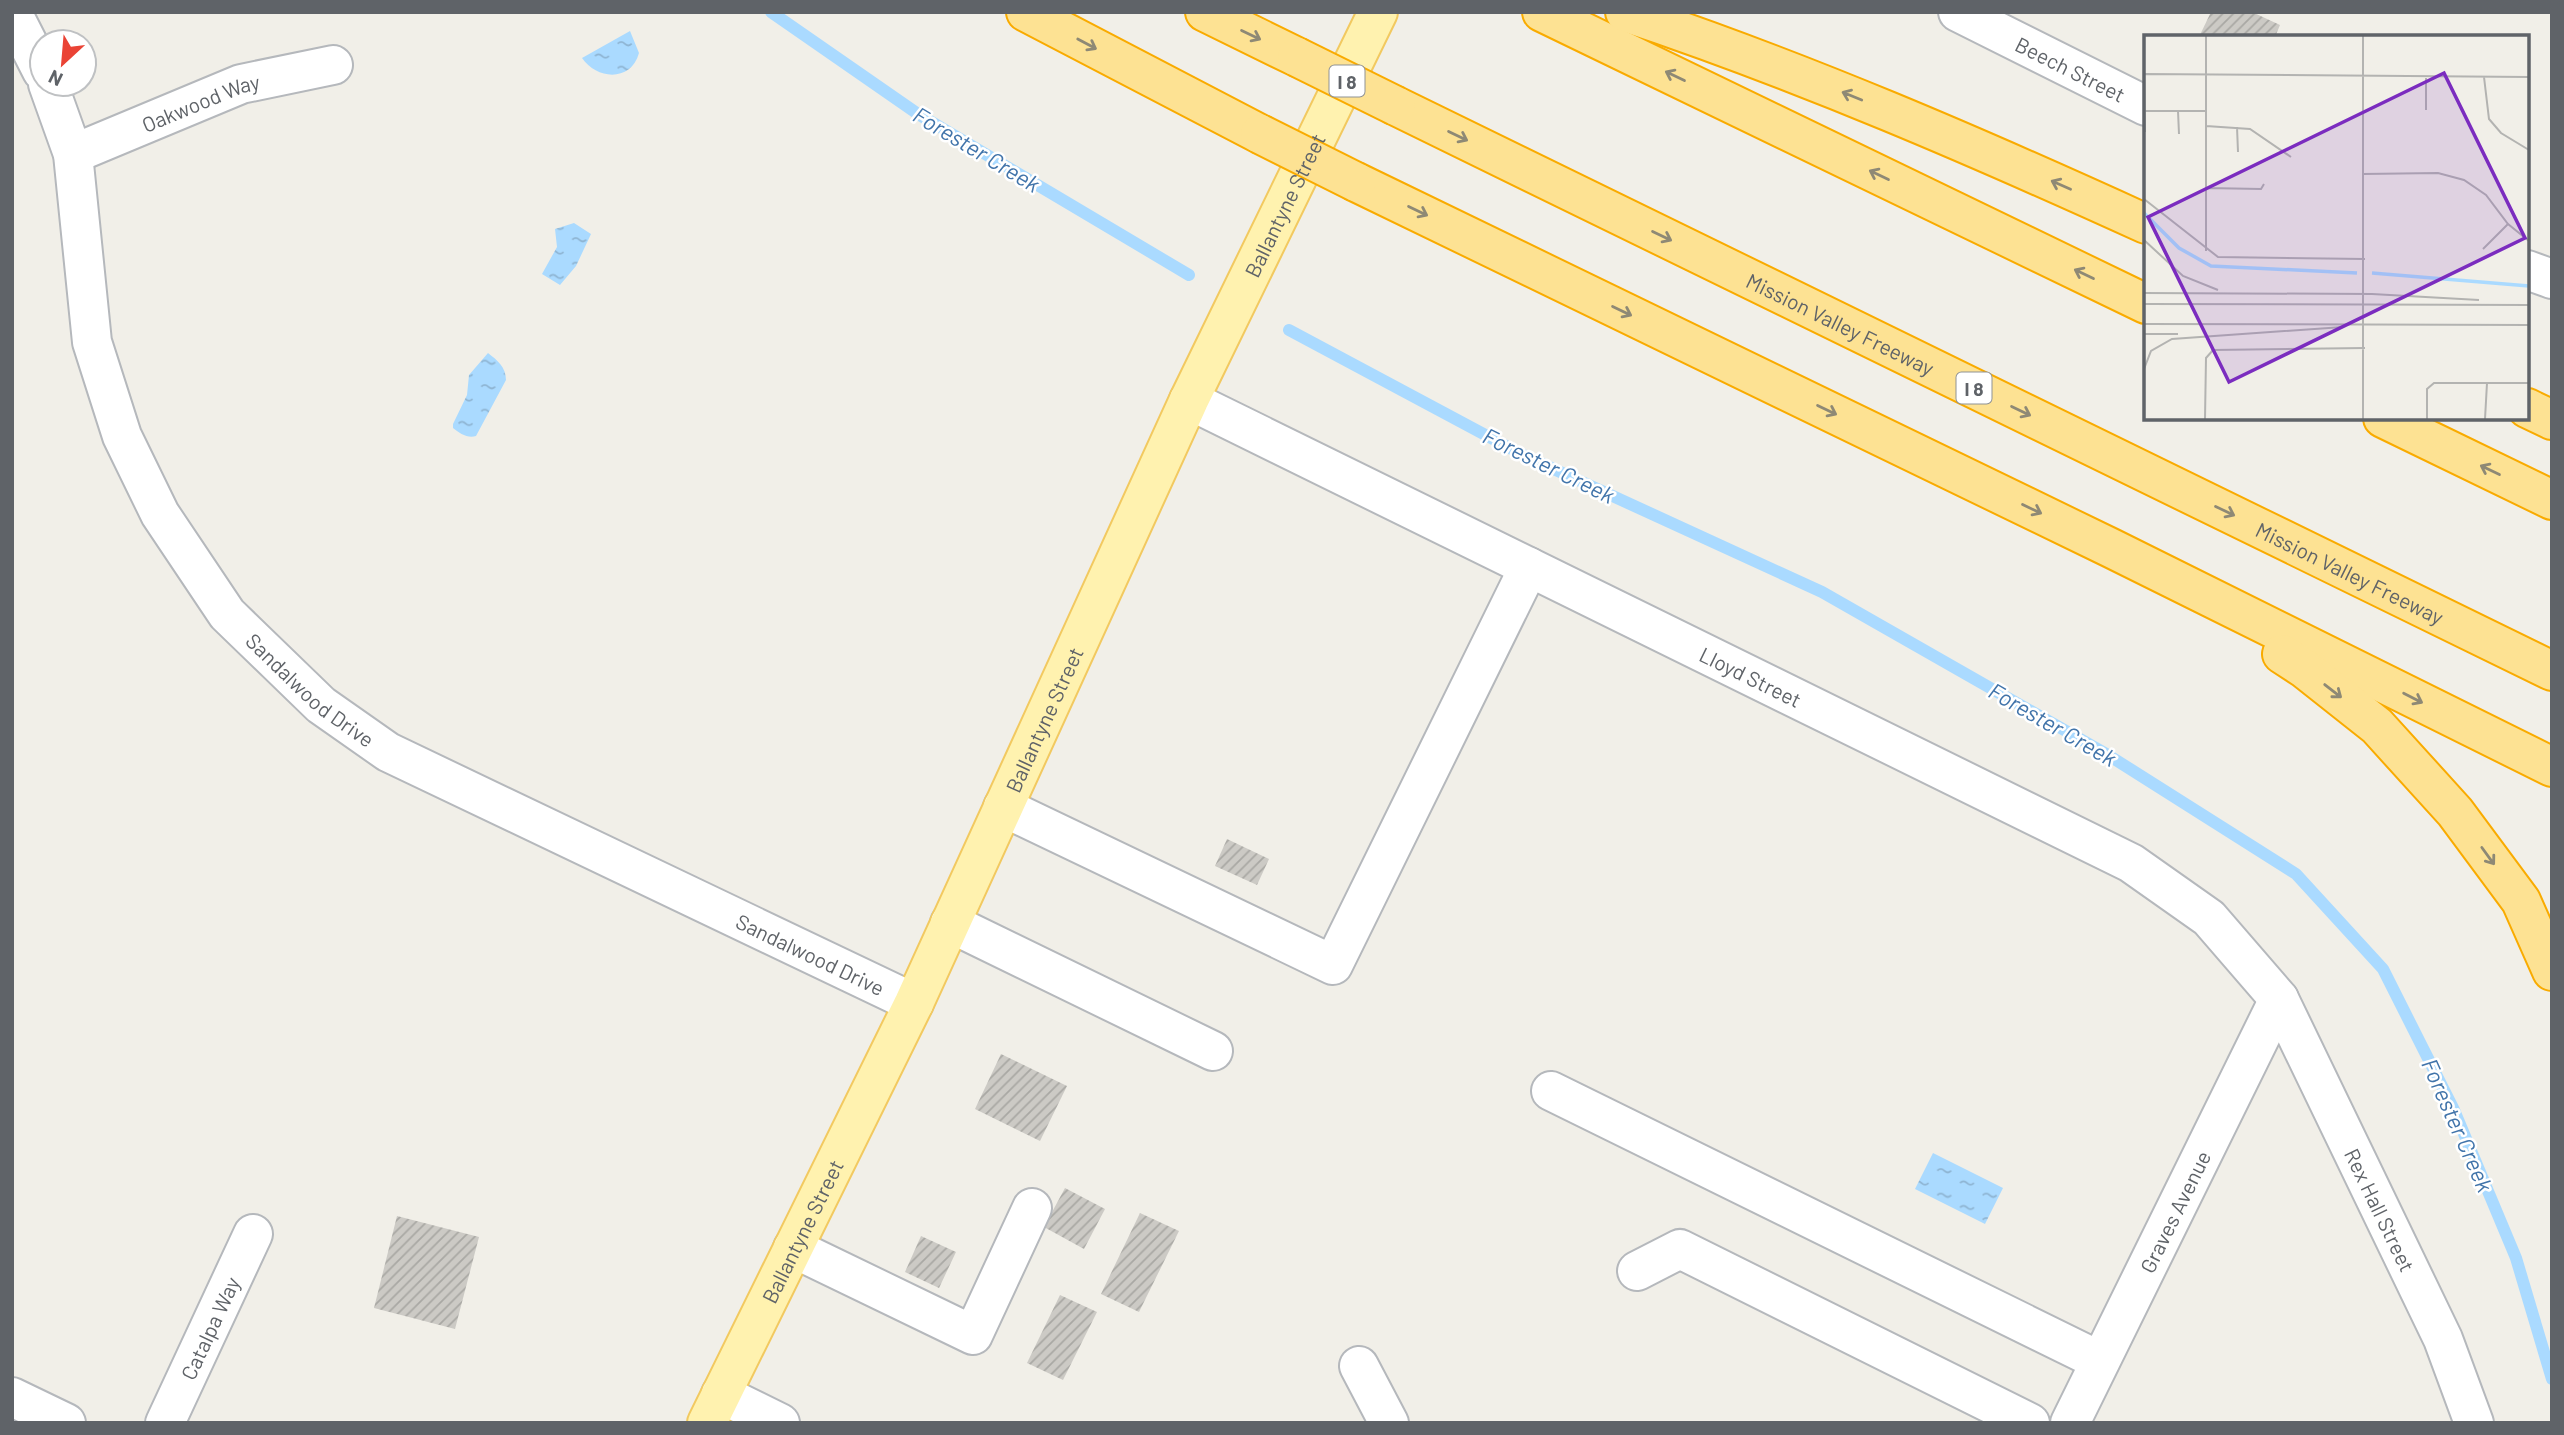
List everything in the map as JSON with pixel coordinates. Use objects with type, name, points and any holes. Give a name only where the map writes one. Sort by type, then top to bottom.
[{"type":"highway","points":[[1027,12],[1260,135],[2111,548],[2552,768]]},
{"type":"highway","name":"Mission Valley Freeway","points":[[1205,12],[2552,670]]},
{"type":"highway","points":[[1542,12],[2144,303]]},
{"type":"highway","points":[[1625,12],[1729,47],[1965,142],[2144,223]]},
{"type":"highway","points":[[2529,382],[2552,391]]},
{"type":"highway","points":[[2529,409],[2552,419]]},
{"type":"highway","points":[[2387,420],[2552,500]]},
{"type":"highway","points":[[2111,548],[2305,669],[2378,726],[2455,812],[2521,901],[2552,971]]},
{"type":"main road","name":"Ballantyne Street","points":[[714,1408],[914,1003],[1189,400],[1378,12]]},
{"type":"street","points":[[12,12],[28,43]]},
{"type":"street","name":"Beech Street","points":[[1958,12],[2144,105]]},
{"type":"street","name":"Oakwood Way","points":[[73,154],[240,83],[333,65]]},
{"type":"street","name":"Sandalwood Drive","points":[[53,98],[73,154],[92,342],[122,436],[160,514],[227,614],[321,705],[388,752],[914,1003]]},
{"type":"street","points":[[2529,271],[2552,279]]},
{"type":"street","name":"Lloyd Street","points":[[1189,400],[2131,863],[2209,918],[2279,999]]},
{"type":"street","points":[[1003,807],[1333,965],[1529,567]]},
{"type":"street","points":[[950,923],[1213,1051]]},
{"type":"street","name":"Graves Avenue","points":[[2070,1423],[2279,999]]},
{"type":"street","name":"Rex Hall Street","points":[[2279,999],[2443,1339],[2474,1423]]},
{"type":"street","points":[[1551,1091],[2100,1361]]},
{"type":"street","points":[[793,1248],[973,1335],[1032,1208]]},
{"type":"street","name":"Catalpa Way","points":[[165,1423],[253,1234]]},
{"type":"street","points":[[1637,1271],[1680,1249],[2030,1423]]},
{"type":"street","points":[[1359,1366],[1389,1423]]},
{"type":"street","points":[[12,1397],[66,1423]]},
{"type":"street","points":[[714,1408],[780,1423]]},
{"type":"water","points":[[630,31],[639,53],[629,69],[613,75],[605,74],[596,71],[582,58]]},
{"type":"water","points":[[574,223],[591,234],[576,266],[560,285],[542,274],[557,247],[555,229]]},
{"type":"water","points":[[488,353],[503,368],[506,380],[476,436],[467,436],[453,428],[453,424],[467,395],[469,375]]},
{"type":"water","points":[[1933,1153],[2003,1188],[1985,1224],[1915,1189]]},
{"type":"building","points":[[2211,12],[2252,12],[2280,25],[2276,35],[2200,35]]},
{"type":"building","points":[[1227,839],[1269,859],[1257,885],[1215,866]]},
{"type":"building","points":[[1001,1054],[1067,1086],[1040,1141],[975,1109]]},
{"type":"building","points":[[1065,1188],[1105,1209],[1084,1249],[1044,1227]]},
{"type":"building","points":[[1140,1213],[1179,1231],[1139,1312],[1101,1294]]},
{"type":"building","points":[[397,1216],[479,1237],[455,1329],[374,1308]]},
{"type":"building","points":[[921,1236],[956,1252],[939,1288],[905,1272]]},
{"type":"building","points":[[1060,1295],[1097,1312],[1063,1380],[1027,1363]]},
{"type":"waterway","name":"Forester Creek","points":[[771,12],[918,114],[1189,275]]},
{"type":"waterway","name":"Forester Creek","points":[[1289,330],[1521,454],[1822,592],[2108,755],[2296,874],[2383,969],[2454,1110],[2516,1258],[2552,1379]]}]
